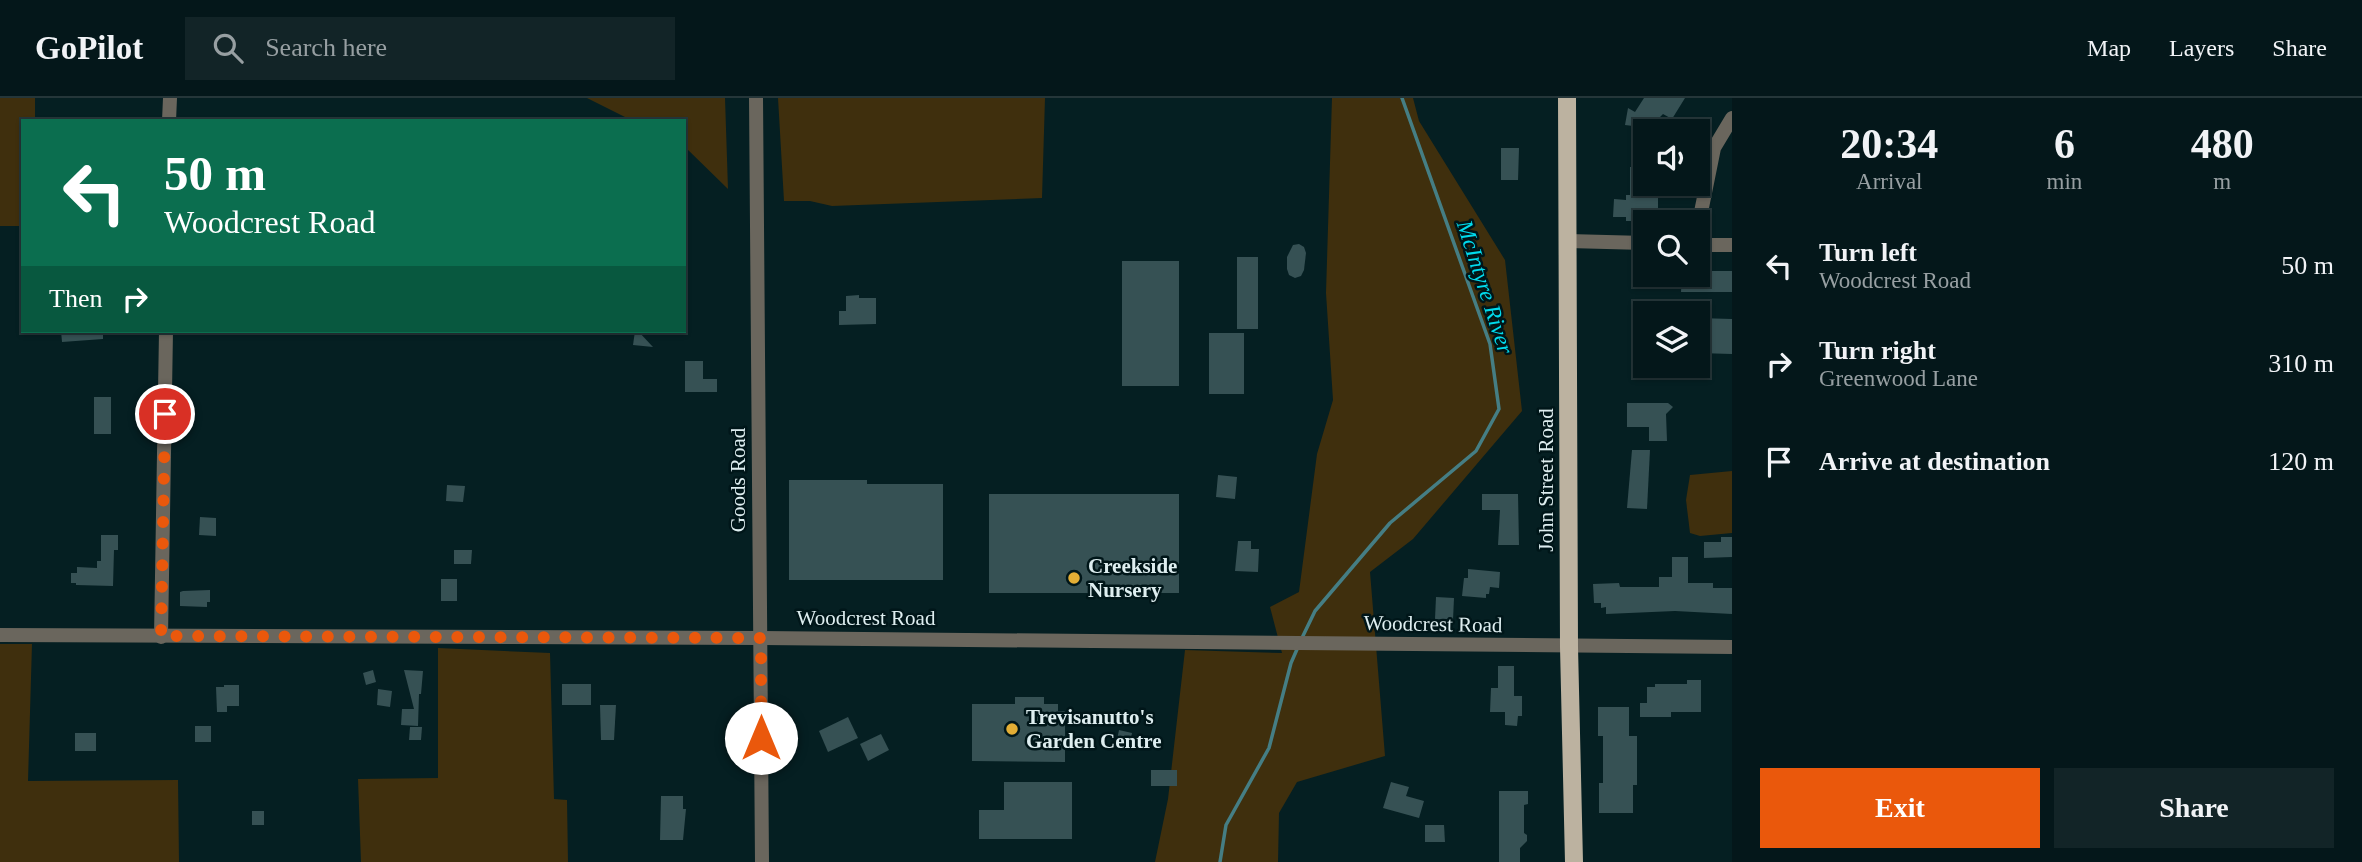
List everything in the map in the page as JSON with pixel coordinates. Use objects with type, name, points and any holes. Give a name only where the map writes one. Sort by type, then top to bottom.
[{"type":"main road","name":"John Street Road","points":[[1567,98],[1569,647],[1574,862]]},
{"type":"street","points":[[169,119],[170,98]]},
{"type":"street","name":"Goods Road","points":[[756,98],[762,862]]},
{"type":"street","points":[[1701,210],[1714,148],[1732,118]]},
{"type":"street","points":[[1568,241],[1633,243]]},
{"type":"street","points":[[1710,245],[1732,245]]},
{"type":"street","points":[[161,636],[166,333]]},
{"type":"street","name":"Woodcrest Road","points":[[0,635],[761,638],[1732,647]]},
{"type":"shaded area","points":[[0,98],[35,98],[35,119],[21,119],[21,226],[0,226]]},
{"type":"shaded area","points":[[587,98],[725,98],[728,189],[686,148],[686,119],[629,119]]},
{"type":"shaded area","points":[[778,98],[1045,98],[1042,198],[832,206],[810,201],[784,201]]},
{"type":"shaded area","points":[[1332,98],[1413,98],[1419,121],[1505,260],[1522,411],[1413,539],[1370,572],[1385,756],[1297,782],[1279,813],[1278,862],[1155,862],[1168,799],[1185,650],[1282,653],[1270,607],[1299,592],[1317,454],[1333,400],[1326,293]]},
{"type":"shaded area","points":[[1732,471],[1732,533],[1700,536],[1690,533],[1686,500],[1690,475]]},
{"type":"shaded area","points":[[0,644],[32,644],[28,781],[178,780],[179,862],[0,862]]},
{"type":"shaded area","points":[[438,648],[550,653],[554,799],[567,800],[568,862],[361,862],[358,779],[438,778]]},
{"type":"building","points":[[1644,98],[1685,98],[1672,119],[1663,114],[1658,119],[1633,119],[1633,126],[1625,125],[1628,108],[1635,112]]},
{"type":"building","points":[[1501,148],[1519,148],[1518,180],[1501,180]]},
{"type":"building","points":[[1633,156],[1633,196],[1658,196],[1658,210],[1633,210],[1633,221],[1626,221],[1626,217],[1613,217],[1614,199],[1626,200],[1626,195],[1630,195]]},
{"type":"building","points":[[1293,245],[1304,247],[1306,253],[1304,270],[1301,276],[1295,278],[1289,275],[1287,257]]},
{"type":"building","points":[[1237,257],[1258,257],[1258,329],[1237,329]]},
{"type":"building","points":[[1122,261],[1179,261],[1179,386],[1122,386]]},
{"type":"building","points":[[1710,271],[1732,271],[1732,292],[1681,292],[1681,287],[1710,287]]},
{"type":"building","points":[[859,295],[859,298],[876,298],[876,324],[839,325],[839,311],[846,311],[846,296]]},
{"type":"building","points":[[1710,318],[1732,319],[1732,354],[1710,353]]},
{"type":"building","points":[[61,333],[103,333],[103,339],[62,342]]},
{"type":"building","points":[[635,333],[640,333],[653,347],[633,345]]},
{"type":"building","points":[[1209,333],[1244,333],[1244,394],[1209,394]]},
{"type":"building","points":[[685,361],[703,361],[703,379],[717,379],[717,392],[685,392]]},
{"type":"building","points":[[94,397],[111,397],[111,434],[94,434]]},
{"type":"building","points":[[1627,403],[1668,403],[1673,407],[1666,414],[1667,441],[1649,441],[1649,427],[1627,427]]},
{"type":"building","points":[[1632,450],[1650,450],[1647,509],[1627,508]]},
{"type":"building","points":[[1218,475],[1237,477],[1235,499],[1216,497]]},
{"type":"building","points":[[789,480],[943,484],[943,580],[789,580]]},
{"type":"building","points":[[447,485],[465,486],[463,502],[446,501]]},
{"type":"building","points":[[989,494],[1179,494],[1179,593],[989,593]]},
{"type":"building","points":[[1482,494],[1518,494],[1519,545],[1498,545],[1500,510],[1482,510]]},
{"type":"building","points":[[200,517],[216,518],[216,536],[199,535]]},
{"type":"building","points":[[101,535],[118,535],[118,550],[114,550],[113,586],[71,583],[71,573],[77,573],[77,567],[97,568],[97,561],[101,561]]},
{"type":"building","points":[[1721,537],[1732,537],[1732,557],[1704,558],[1704,542],[1721,542]]},
{"type":"building","points":[[1238,541],[1251,541],[1251,549],[1259,549],[1258,572],[1235,571]]},
{"type":"building","points":[[454,550],[472,550],[471,564],[454,564]]},
{"type":"building","points":[[1672,557],[1688,557],[1688,583],[1713,583],[1713,588],[1732,588],[1732,614],[1675,611],[1606,614],[1606,607],[1601,608],[1601,603],[1594,603],[1593,584],[1619,583],[1620,587],[1659,587],[1659,577],[1672,577]]},
{"type":"building","points":[[1468,569],[1500,572],[1499,588],[1490,587],[1486,598],[1462,596]]},
{"type":"building","points":[[441,579],[457,579],[457,601],[441,601]]},
{"type":"building","points":[[210,590],[207,607],[180,606],[180,592]]},
{"type":"building","points":[[1436,597],[1454,598],[1453,620],[1435,619]]},
{"type":"building","points":[[1498,666],[1514,666],[1514,696],[1522,696],[1522,716],[1518,716],[1517,726],[1505,725],[1505,712],[1490,712],[1491,688],[1498,688]]},
{"type":"building","points":[[373,670],[376,682],[366,685],[363,673]]},
{"type":"building","points":[[404,670],[423,671],[418,726],[401,725],[402,709],[414,709]]},
{"type":"building","points":[[1687,680],[1701,680],[1701,712],[1671,712],[1671,717],[1640,717],[1640,703],[1647,703],[1647,687],[1655,687],[1655,684],[1687,684]]},
{"type":"building","points":[[562,684],[591,684],[591,705],[562,705]]},
{"type":"building","points":[[239,685],[239,706],[227,706],[227,712],[217,712],[216,687]]},
{"type":"building","points":[[378,689],[392,691],[390,707],[377,705]]},
{"type":"building","points":[[1015,697],[1044,697],[1044,704],[1058,704],[1058,711],[1065,711],[1065,762],[972,761],[972,704],[1015,704]]},
{"type":"building","points":[[600,705],[616,705],[614,740],[601,740]]},
{"type":"building","points":[[1598,707],[1629,707],[1629,736],[1637,736],[1637,785],[1633,785],[1633,813],[1599,813],[1599,783],[1603,783],[1603,736],[1598,736]]},
{"type":"building","points":[[848,717],[858,738],[828,752],[819,731]]},
{"type":"building","points":[[195,726],[211,726],[211,742],[195,742]]},
{"type":"building","points":[[410,727],[422,727],[421,740],[409,740]]},
{"type":"building","points":[[1119,730],[1132,733],[1129,748],[1116,745]]},
{"type":"building","points":[[75,733],[96,733],[96,751],[75,751]]},
{"type":"building","points":[[881,734],[889,750],[868,761],[860,744]]},
{"type":"building","points":[[1151,770],[1177,770],[1177,786],[1151,786]]},
{"type":"building","points":[[1004,782],[1072,782],[1072,839],[979,839],[979,810],[1004,810]]},
{"type":"building","points":[[1391,782],[1409,787],[1406,796],[1424,801],[1419,818],[1383,808]]},
{"type":"building","points":[[1499,791],[1528,791],[1528,804],[1524,805],[1524,833],[1527,835],[1527,841],[1520,848],[1520,862],[1499,862]]},
{"type":"building","points":[[661,796],[683,796],[683,809],[686,809],[683,840],[660,840]]},
{"type":"building","points":[[252,811],[264,811],[264,825],[252,825]]},
{"type":"building","points":[[1425,825],[1444,825],[1445,842],[1425,842]]},
{"type":"waterway","name":"McIntyre River","points":[[1301,640],[1315,611],[1390,523],[1476,451],[1499,409],[1490,344],[1402,98]]},
{"type":"waterway","name":"McIntyre River","points":[[1220,862],[1226,825],[1269,748],[1291,663],[1298,647]]},
{"type":"place","name":"Creekside Nursery","points":[[1074,578]]},
{"type":"place","name":"Trevisanutto's Garden Centre","points":[[1012,729]]},
{"type":"route","points":[[165,414],[161,636],[761,638],[761,738]]}]
